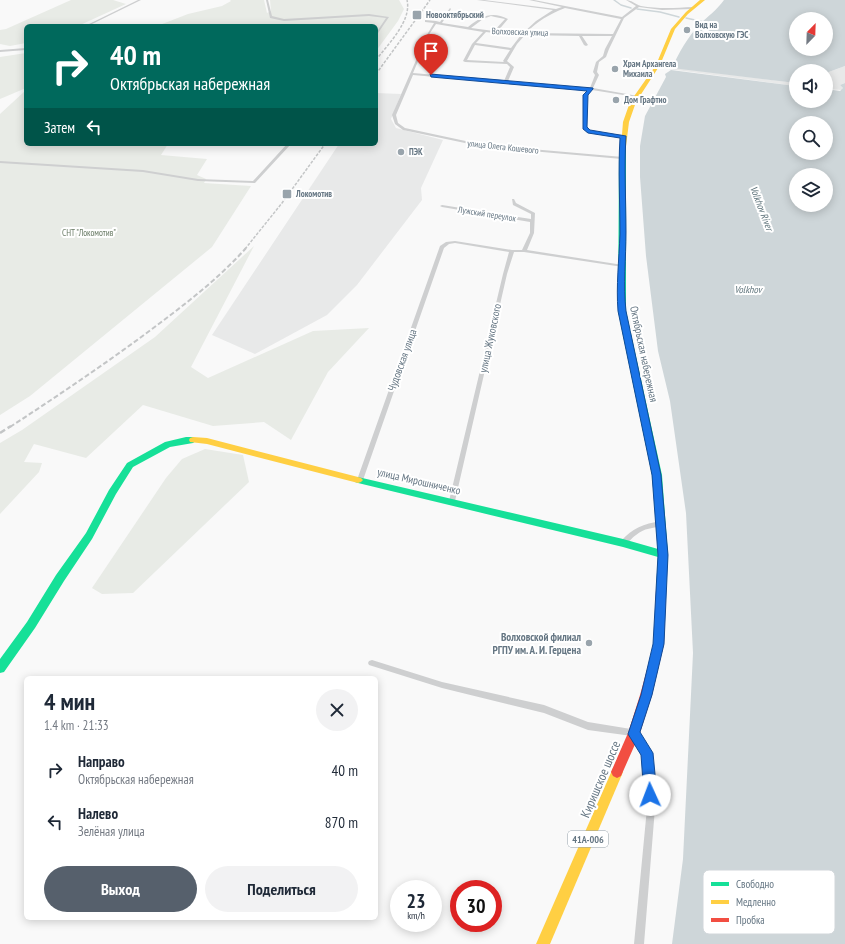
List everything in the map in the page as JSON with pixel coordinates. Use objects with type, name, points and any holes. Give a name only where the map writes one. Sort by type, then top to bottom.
[{"type":"main road","name":"Октябрьская набережная","points":[[634,734],[659,644],[663,555],[657,475],[622,311],[623,136],[629,112],[636,96],[658,65],[673,29],[678,22],[703,0]]},
{"type":"main road","name":"улица Мирошниченко","points":[[0,668],[31,625],[60,578],[89,536],[112,492],[130,465],[168,444],[186,440],[207,442],[452,501],[623,543],[663,555]]},
{"type":"main road","name":"Киришское шоссе","points":[[543,944],[634,734]]},
{"type":"street","points":[[90,24],[140,0]]},
{"type":"street","points":[[267,0],[270,17],[284,20],[369,15],[388,17],[378,31]]},
{"type":"street","points":[[478,0],[556,10]]},
{"type":"street","points":[[530,0],[623,18]]},
{"type":"street","points":[[626,0],[638,6],[662,9],[693,8]]},
{"type":"street","points":[[506,63],[505,61],[512,49],[523,34],[539,20],[562,5]]},
{"type":"street","points":[[623,136],[588,132],[585,128],[586,95],[591,89],[597,75],[594,72],[598,62],[602,60],[606,53],[623,18],[638,6]]},
{"type":"street","points":[[441,23],[450,9]]},
{"type":"street","points":[[469,28],[483,16],[507,19],[495,32]]},
{"type":"street","name":"Волховская улица","points":[[426,21],[495,32],[523,34],[614,35]]},
{"type":"street","points":[[436,22],[429,33],[412,74],[591,89],[636,96]]},
{"type":"street","points":[[485,31],[474,44],[465,61],[506,63],[512,67],[505,82]]},
{"type":"street","points":[[580,34],[586,46]]},
{"type":"street","points":[[474,44],[512,49]]},
{"type":"street","points":[[0,51],[24,48]]},
{"type":"street","name":"улица Олега Кошевого","points":[[412,74],[394,115],[396,123],[404,129],[462,142],[498,148],[622,158]]},
{"type":"street","points":[[0,162],[143,171],[198,180],[254,182],[287,146]]},
{"type":"street","points":[[513,200],[514,204],[533,213],[532,233],[524,251]]},
{"type":"street","name":"Лужский переулок","points":[[442,206],[532,221]]},
{"type":"street","name":"Чудовская улица","points":[[360,480],[442,247],[448,243],[468,243],[512,251]]},
{"type":"street","points":[[512,251],[524,251],[623,266]]},
{"type":"street","name":"улица Жуковского","points":[[452,501],[503,282],[512,251]]},
{"type":"street","points":[[623,543],[631,534],[643,526],[660,524]]},
{"type":"street","points":[[372,663],[442,685],[544,709],[588,726],[634,734],[647,753],[651,808],[639,944]]},
{"type":"shaded area","points":[[662,66],[789,82],[789,85],[661,68]]},
{"type":"shaded area","points":[[845,66],[845,83],[840,85],[843,88],[842,90],[833,89],[833,70]]},
{"type":"shaded area","points":[[378,93],[401,94],[391,119],[396,128],[443,140],[421,188],[422,200],[357,285],[327,315],[255,354],[212,335],[338,146],[378,146]]},
{"type":"green space","points":[[71,0],[113,0],[126,4],[82,24],[24,24],[24,43],[10,46],[0,44],[0,30],[6,29]]},
{"type":"green space","points":[[230,0],[264,0],[267,13],[271,11],[270,0],[399,0],[404,9],[398,21],[378,48],[378,24],[162,24],[188,14],[222,6],[231,1]]},
{"type":"green space","points":[[24,53],[24,89],[0,99],[0,57]]},
{"type":"green space","name":"СНТ \"Локомотив\"","points":[[24,92],[24,146],[167,146],[161,155],[207,159],[197,175],[206,179],[204,183],[251,186],[212,247],[30,396],[0,415],[0,114]]},
{"type":"green space","points":[[254,246],[191,367],[208,378],[313,331],[369,328],[328,372],[291,440],[264,422],[213,426],[143,405],[86,458],[34,444],[24,462],[42,463],[39,472],[0,514],[0,443],[22,430],[155,337]]},
{"type":"green space","points":[[205,449],[243,455],[249,482],[133,593],[102,594],[92,588],[166,478],[182,459]]},
{"type":"water","points":[[724,0],[845,0],[845,66],[833,70],[833,64],[789,64],[789,82],[672,68],[691,35]]},
{"type":"water","name":"Volkhov","points":[[671,70],[789,85],[789,108],[833,108],[833,90],[840,91],[843,88],[840,85],[845,83],[845,944],[672,944],[683,859],[693,653],[686,513],[670,401],[658,351],[646,256],[640,177],[640,146],[645,116],[666,77],[665,74]]},
{"type":"waterway","points":[[614,0],[621,5],[631,8]]},
{"type":"waterway","points":[[637,9],[660,12],[679,17]]},
{"type":"waterway","points":[[686,18],[704,22]]},
{"type":"railway","points":[[378,58],[403,24],[408,8],[407,0]]},
{"type":"railway","points":[[378,71],[430,0]]},
{"type":"railway","points":[[245,249],[282,203],[324,146]]},
{"type":"railway","points":[[10,427],[88,375],[164,320],[207,286],[246,248]]},
{"type":"railway","points":[[0,433],[11,426]]},
{"type":"traffic: fast","points":[[623,146],[622,311],[657,475],[663,555],[661,589]]},
{"type":"traffic: fast","points":[[0,668],[31,625],[60,578],[89,536],[112,492],[130,465],[168,444],[193,440]]},
{"type":"traffic: fast","points":[[358,480],[623,543],[663,555]]},
{"type":"traffic: slow","points":[[623,146],[626,122],[633,102],[658,65],[673,29],[687,13],[703,0]]},
{"type":"traffic: slow","points":[[193,440],[207,441],[358,480]]},
{"type":"traffic: slow","points":[[543,944],[617,772]]},
{"type":"traffic: jam","points":[[617,772],[634,733],[646,695],[659,644],[661,589]]},
{"type":"place","name":"Новооктябрьский","points":[[417,15]]},
{"type":"place","name":"Вид на Волховскую ГЭС","points":[[687,30]]},
{"type":"place","name":"Храм Архангела Михаила","points":[[615,69]]},
{"type":"place","name":"Дом Графтио","points":[[616,100]]},
{"type":"place","name":"ПЭК","points":[[401,152]]},
{"type":"place","name":"Локомотив","points":[[287,194]]},
{"type":"place","name":"Волховской филиал РГПУ им. А. И. Герцена","points":[[589,643]]},
{"type":"route","points":[[431,75],[527,85],[591,89],[586,95],[585,128],[588,132],[623,136],[622,311],[657,475],[663,555],[659,644],[634,734],[647,753],[650,770],[650,795]]},
{"type":"water label","name":"Volkhov River","points":[[762,208]]}]
